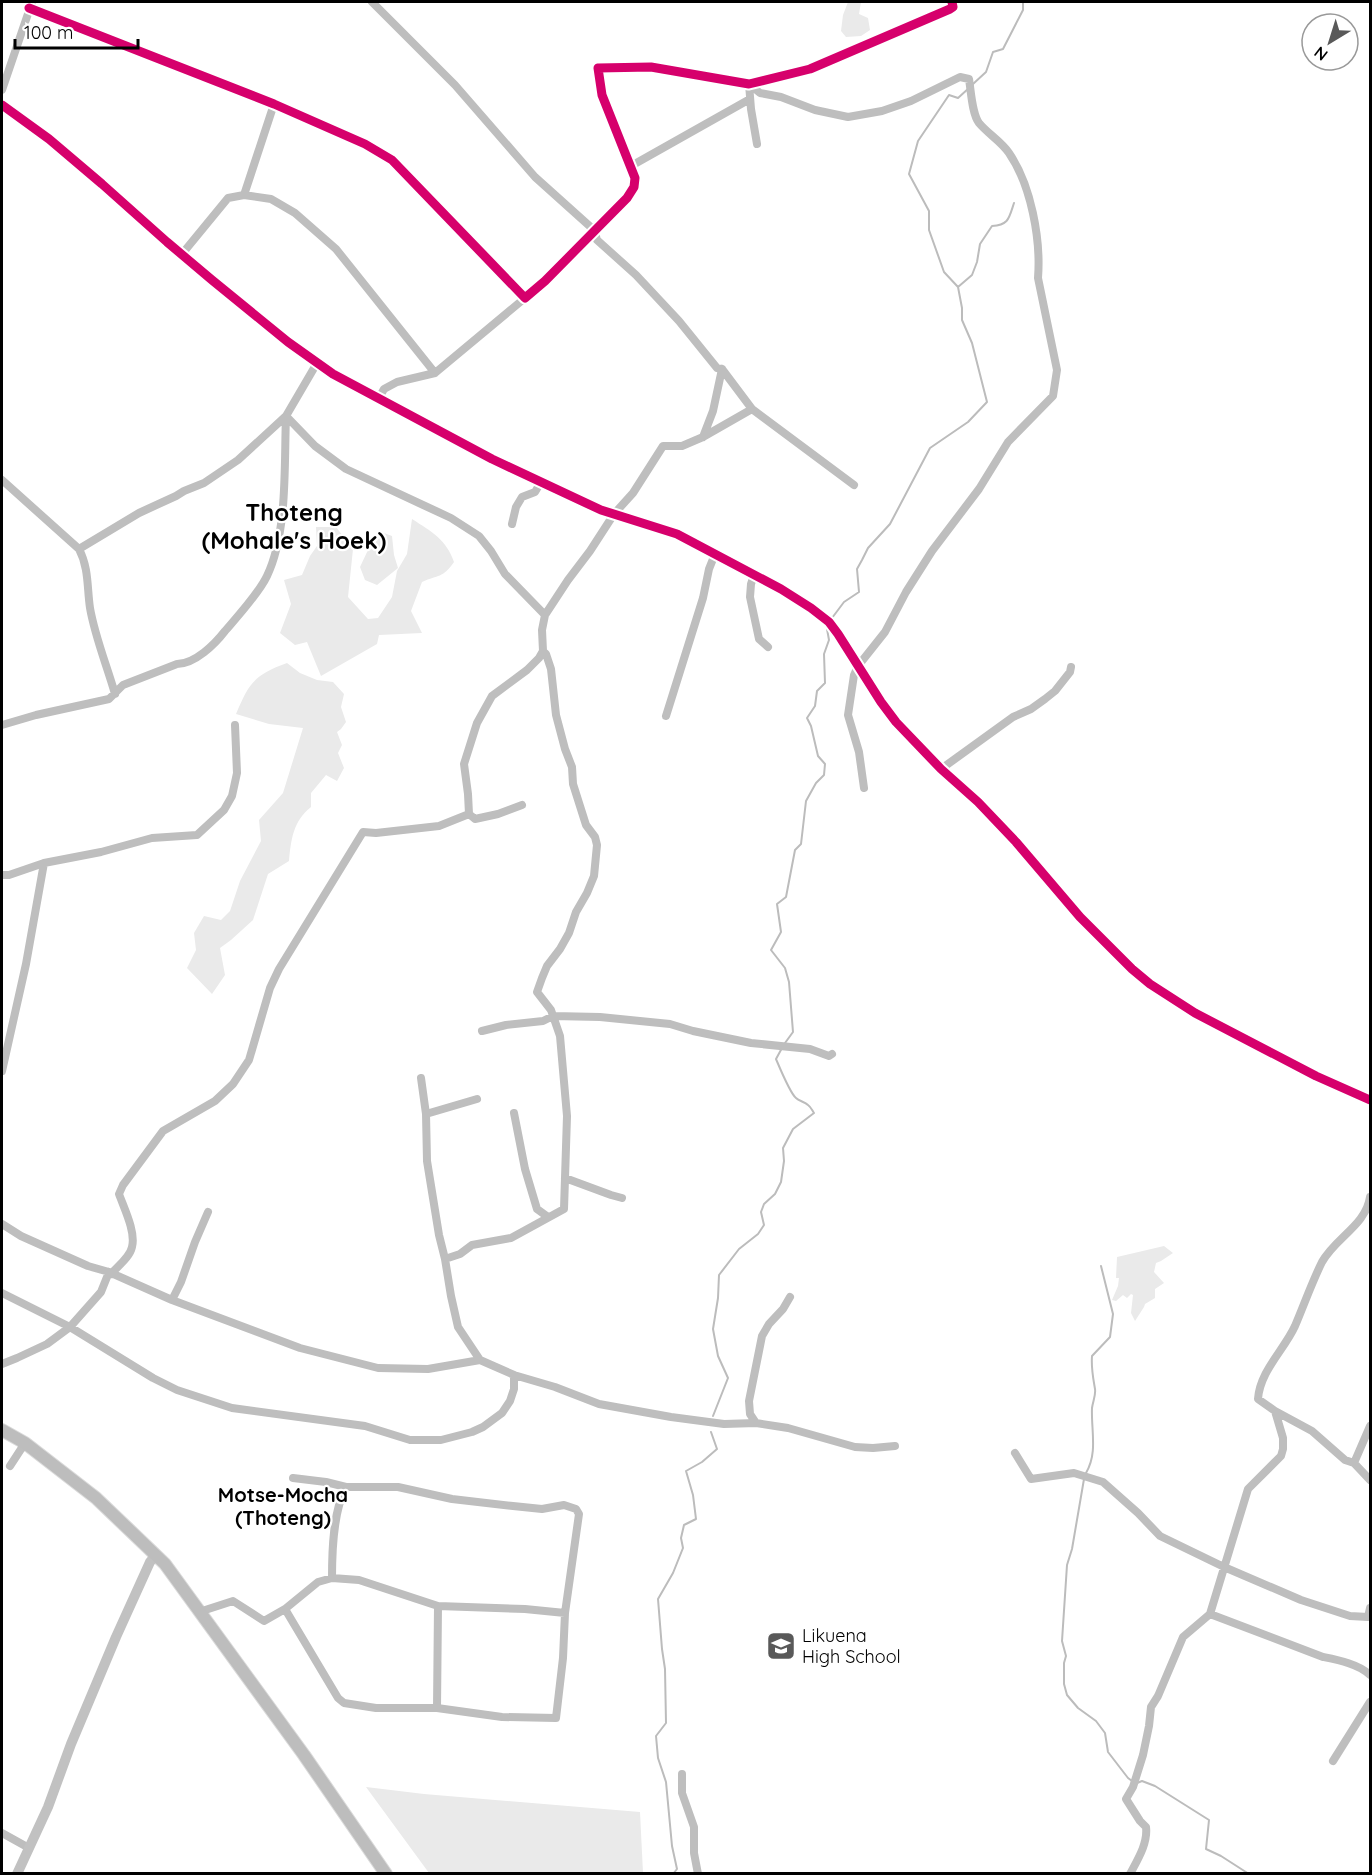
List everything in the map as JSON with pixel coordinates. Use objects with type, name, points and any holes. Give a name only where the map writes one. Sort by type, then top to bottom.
[{"type":"main road","points":[[2,1430],[25,1443],[96,1498],[165,1564],[298,1747],[386,1874]]},
{"type":"street","points":[[372,2],[455,85],[535,177],[594,230],[597,240],[636,275],[679,321],[717,368],[722,369],[752,409],[854,485]]},
{"type":"street","points":[[379,398],[384,388],[397,382],[435,374],[544,281],[627,198],[634,187],[635,178],[602,94],[598,68],[651,67],[749,84],[810,69],[868,43],[915,26],[950,9],[953,7],[952,2]]},
{"type":"street","points":[[2,90],[30,5],[274,104],[365,144],[392,160],[525,298]]},
{"type":"street","points":[[749,84],[760,93],[781,97],[815,110],[848,117],[902,105],[960,77],[969,79],[973,94],[973,111],[980,123],[1009,152],[1022,175],[1032,211],[1039,263],[1038,278],[1056,370],[1053,396],[1008,442],[979,489],[918,573],[885,632],[858,666],[854,675],[848,715],[859,752],[864,788]]},
{"type":"street","points":[[749,84],[757,144]]},
{"type":"street","points":[[631,166],[750,99]]},
{"type":"street","points":[[244,195],[274,104]]},
{"type":"street","points":[[2,105],[49,140],[220,287],[333,374],[450,437],[601,510],[677,534],[781,589],[811,608],[838,634],[896,722],[941,769],[978,802],[1080,917],[1132,969],[1150,984],[1195,1013],[1316,1076],[1371,1100]]},
{"type":"street","points":[[182,254],[228,198],[244,195],[272,199],[295,213],[336,249],[435,374]]},
{"type":"street","points":[[79,549],[140,513],[204,483],[238,460],[286,416],[317,363]]},
{"type":"street","points":[[703,437],[713,411],[722,369]]},
{"type":"street","points":[[522,805],[475,819],[469,814],[464,764],[477,723],[492,696],[539,658],[543,651],[542,630],[545,615],[614,514],[633,493],[663,446],[682,446],[703,437],[752,409]]},
{"type":"street","points":[[286,416],[315,446],[346,469],[451,518],[479,536],[505,574],[545,615]]},
{"type":"street","points":[[2,725],[109,699],[123,685],[177,664],[183,664],[212,647],[266,577],[278,543],[284,482],[286,416]]},
{"type":"street","points":[[2,480],[79,549],[85,561],[95,630],[115,694]]},
{"type":"street","points":[[512,524],[516,507],[522,497],[535,492],[541,482]]},
{"type":"street","points":[[666,716],[715,554]]},
{"type":"street","points":[[754,576],[750,597],[759,639],[768,647]]},
{"type":"street","points":[[445,1259],[460,1254],[472,1245],[511,1238],[564,1209],[567,1116],[560,1036],[551,1010],[537,992],[547,966],[569,933],[576,912],[594,876],[597,845],[595,837],[586,825],[573,784],[572,767],[556,714],[551,669],[543,651]]},
{"type":"street","points":[[941,769],[1013,717],[1031,710],[1055,691],[1070,672],[1071,667]]},
{"type":"street","points":[[2,875],[152,838],[198,835],[224,810],[232,796],[237,773],[236,725]]},
{"type":"street","points":[[2,1364],[47,1344],[70,1327],[101,1292],[110,1273],[124,1259],[132,1247],[131,1228],[119,1194],[123,1185],[163,1131],[215,1101],[232,1084],[249,1060],[270,988],[279,969],[363,832],[439,826],[469,814]]},
{"type":"street","points":[[2,1071],[26,964],[44,863]]},
{"type":"street","points":[[482,1031],[506,1024],[543,1021],[553,1016],[600,1017],[653,1022],[751,1043],[810,1049],[829,1056],[832,1054]]},
{"type":"street","points":[[421,1078],[426,1114],[427,1161],[438,1235],[458,1327],[480,1360],[514,1375],[555,1387],[599,1404],[671,1418],[788,1428],[855,1447],[895,1446]]},
{"type":"street","points":[[426,1114],[477,1100]]},
{"type":"street","points":[[514,1113],[525,1169],[537,1209],[548,1217]]},
{"type":"street","points":[[566,1178],[622,1198]]},
{"type":"street","points":[[1371,1197],[1370,1208],[1323,1261],[1295,1326],[1260,1383],[1258,1399],[1312,1431],[1345,1460],[1354,1463],[1371,1480]]},
{"type":"street","points":[[172,1300],[208,1212]]},
{"type":"street","points":[[2,1224],[21,1236],[88,1266],[300,1347],[378,1368],[428,1370],[480,1360]]},
{"type":"street","points":[[2,1293],[70,1327],[177,1390],[232,1408],[366,1426],[410,1440],[441,1440],[483,1427],[502,1413],[510,1401],[514,1389],[514,1375]]},
{"type":"street","points":[[756,1424],[750,1414],[749,1401],[762,1336],[790,1297]]},
{"type":"street","points":[[1130,1874],[1147,1834],[1146,1827],[1126,1799],[1133,1787],[1144,1751],[1151,1707],[1183,1637],[1210,1614],[1248,1490],[1281,1456],[1283,1438],[1275,1411]]},
{"type":"street","points":[[1354,1463],[1371,1426]]},
{"type":"street","points":[[10,1466],[25,1443]]},
{"type":"street","points":[[1015,1453],[1031,1479],[1074,1473],[1103,1482],[1160,1536],[1224,1567],[1301,1600],[1350,1616],[1368,1617],[1371,1608]]},
{"type":"street","points":[[285,1608],[338,1698],[344,1702],[376,1708],[436,1708],[502,1717],[556,1718],[563,1658],[565,1613],[579,1514],[576,1509],[564,1505],[542,1509],[452,1499],[398,1487],[346,1487],[293,1478]]},
{"type":"street","points":[[332,1578],[335,1528],[341,1496],[346,1487]]},
{"type":"street","points":[[17,1874],[116,1637],[150,1562],[156,1555]]},
{"type":"street","points":[[199,1612],[233,1601],[264,1621],[297,1601],[318,1582],[332,1578],[359,1580],[438,1606],[565,1613]]},
{"type":"street","points":[[436,1708],[438,1606]]},
{"type":"street","points":[[1210,1614],[1323,1657],[1338,1660],[1361,1669],[1371,1676]]},
{"type":"street","points":[[1333,1761],[1371,1702]]},
{"type":"street","points":[[682,1774],[682,1793],[694,1827],[693,1853],[698,1874]]},
{"type":"street","points":[[2,1833],[29,1848]]},
{"type":"shaded area","points":[[848,2],[861,2],[859,14],[868,18],[870,30],[861,36],[846,37],[841,31],[843,15]]},
{"type":"shaded area","points":[[412,519],[432,532],[447,547],[454,562],[443,574],[422,582],[411,611],[422,633],[379,635],[377,644],[321,676],[307,642],[295,645],[280,633],[291,604],[284,580],[302,575],[317,546],[316,527],[336,527],[353,549],[348,597],[368,619],[378,618],[392,597],[397,571],[407,554]]},
{"type":"shaded area","points":[[384,533],[392,536],[398,568],[377,585],[365,580],[360,567],[368,550]]},
{"type":"shaded area","points":[[287,663],[300,673],[317,680],[333,682],[344,694],[341,707],[346,722],[337,732],[342,745],[338,753],[344,768],[337,781],[326,775],[311,793],[311,807],[300,818],[294,831],[289,861],[268,874],[253,920],[220,948],[225,975],[212,994],[187,968],[196,950],[194,933],[204,916],[221,920],[230,911],[240,881],[261,841],[259,820],[283,793],[303,728],[269,724],[236,714],[254,681]]},
{"type":"shaded area","points":[[1164,1246],[1173,1253],[1156,1263],[1154,1272],[1164,1283],[1155,1289],[1155,1298],[1145,1304],[1135,1321],[1131,1313],[1133,1295],[1127,1298],[1123,1295],[1116,1301],[1112,1300],[1119,1278],[1116,1278],[1117,1257]]},
{"type":"shaded area","points":[[366,1787],[640,1812],[643,1873],[429,1873]]},
{"type":"waterway","points":[[973,84],[986,72],[993,52],[1003,49],[1023,10],[1023,2]]},
{"type":"waterway","points":[[785,1043],[793,1032],[789,982],[785,968],[771,950],[781,932],[777,904],[786,897],[795,850],[801,844],[806,801],[816,783],[824,775],[825,764],[818,756],[807,718],[815,706],[817,691],[825,683],[824,654],[829,640],[827,629],[829,622],[844,602],[859,592],[857,569],[868,548],[890,524],[930,448],[968,422],[987,402],[972,343],[962,320],[958,287],[944,272],[929,230],[929,211],[909,174],[918,141],[949,95],[958,98],[969,88]]},
{"type":"waterway","points":[[958,287],[972,275],[980,244],[992,226],[1008,220],[1014,203]]},
{"type":"waterway","points":[[713,1416],[728,1378],[718,1356],[713,1329],[719,1275],[739,1249],[758,1234],[764,1225],[761,1212],[764,1204],[775,1194],[781,1182],[783,1148],[793,1129],[814,1113],[809,1106],[796,1098],[788,1085],[776,1059],[782,1048]]},
{"type":"waterway","points":[[1086,1473],[1093,1449],[1092,1408],[1095,1391],[1092,1356],[1110,1337],[1113,1314],[1101,1266]]},
{"type":"waterway","points":[[673,1874],[677,1869],[672,1846],[666,1782],[658,1758],[656,1736],[666,1723],[665,1669],[658,1599],[673,1573],[683,1548],[681,1538],[684,1525],[696,1519],[693,1495],[686,1471],[702,1462],[717,1449],[711,1432]]},
{"type":"waterway","points":[[1084,1479],[1072,1549],[1067,1565],[1062,1641],[1066,1656],[1064,1684],[1067,1695],[1078,1708],[1096,1721],[1105,1733],[1108,1752],[1132,1781]]},
{"type":"waterway","points":[[1137,1783],[1142,1781],[1155,1786],[1209,1820],[1206,1849],[1249,1874]]},
{"type":"cycle path","points":[[29,8],[274,104],[365,144],[392,160],[525,298],[545,281],[627,198],[634,187],[635,178],[602,95],[598,68],[651,67],[749,84],[810,69],[950,9],[953,7],[952,2]]},
{"type":"cycle path","points":[[2,105],[49,139],[167,242],[288,342],[333,374],[492,459],[601,510],[677,534],[781,589],[811,608],[829,622],[838,634],[896,722],[941,769],[978,802],[1016,842],[1080,917],[1132,969],[1150,984],[1195,1013],[1316,1076],[1370,1100]]},
{"type":"place","name":"Likuena High School","points":[[781,1646]]},
{"type":"district","name":"Thoteng (Mohale's Hoek)","points":[[294,527]]},
{"type":"district","name":"Motse-Mocha (Thoteng)","points":[[283,1506]]}]
